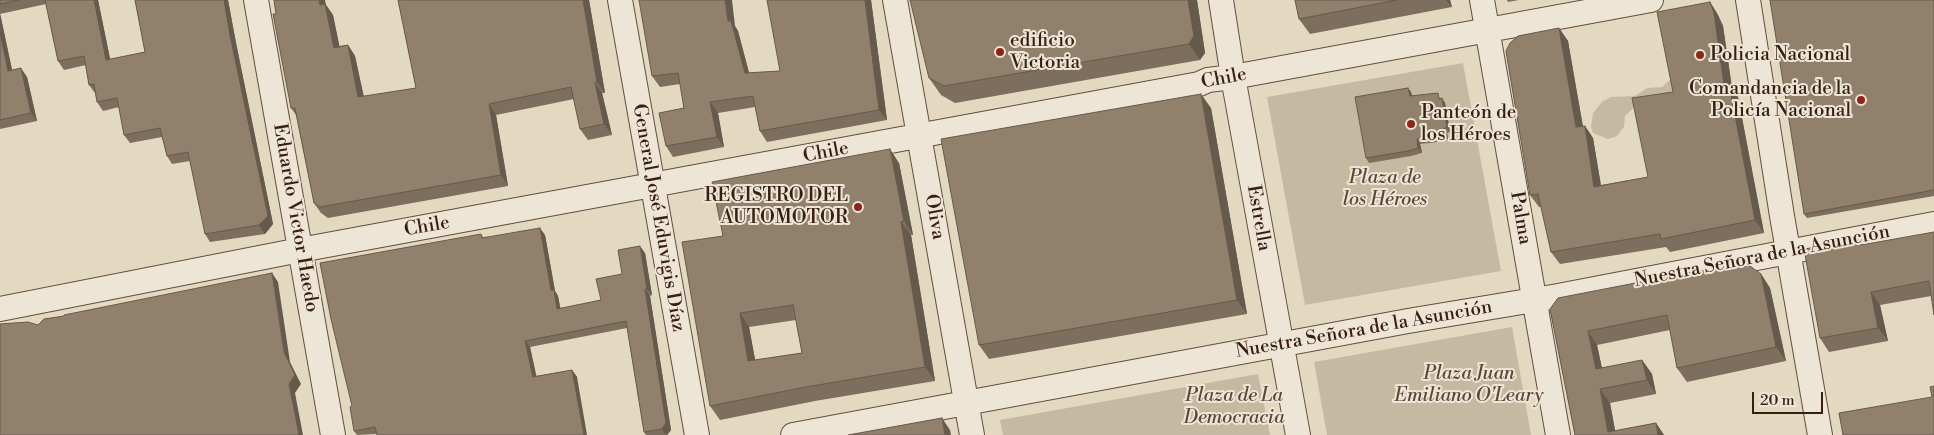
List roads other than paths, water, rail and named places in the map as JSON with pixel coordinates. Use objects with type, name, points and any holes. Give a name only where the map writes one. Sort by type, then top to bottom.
[{"type":"street","name":"Eduardo Victor Haedo","points":[[256,0],[333,435]]},
{"type":"street","name":"General José Eduvigis Díaz","points":[[620,0],[697,435]]},
{"type":"street","name":"Oliva","points":[[896,0],[972,435]]},
{"type":"street","name":"Estrella","points":[[1221,0],[1233,77],[1298,435]]},
{"type":"street","name":"Palma","points":[[1482,0],[1558,435]]},
{"type":"street","name":"Chile","points":[[0,309],[300,250],[1199,84],[1208,80],[1651,0]]},
{"type":"street","points":[[1748,0],[1788,251],[1820,435]]},
{"type":"street","name":"Nuestra Señora de la Asunción","points":[[793,435],[1558,296],[1934,224]]},
{"type":"place","name":"edificio Victoria","points":[[1000,52]]},
{"type":"place","name":"Policia Nacional","points":[[1700,55]]},
{"type":"place","name":"Comandancia de la Policía Nacional","points":[[1861,100]]},
{"type":"place","name":"Panteón de los Héroes","points":[[1411,124]]},
{"type":"place","name":"REGISTRO DEL AUTOMOTOR","points":[[858,207]]},
{"type":"park label","name":"Plaza de los Héroes","points":[[1385,189]]},
{"type":"park label","name":"Plaza Juan Emiliano O'Leary","points":[[1469,385]]},
{"type":"park label","name":"Plaza de La Democracia","points":[[1234,407]]}]
